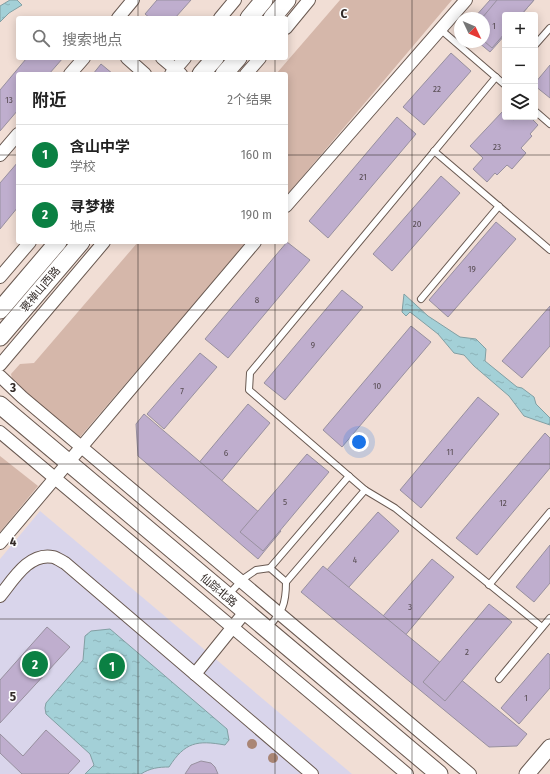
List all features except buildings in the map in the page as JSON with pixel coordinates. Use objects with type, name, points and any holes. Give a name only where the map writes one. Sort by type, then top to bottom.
[{"type":"main road","points":[[250,16],[264,0]]},
{"type":"main road","points":[[274,16],[287,0]]},
{"type":"main road","points":[[203,72],[213,60]]},
{"type":"main road","points":[[226,72],[236,60]]},
{"type":"main road","name":"褒禅山西路","points":[[0,310],[56,244]]},
{"type":"main road","name":"褒禅山西路","points":[[0,337],[79,244]]},
{"type":"main road","name":"仙踪北路","points":[[0,405],[439,774]]},
{"type":"street","points":[[120,16],[133,0]]},
{"type":"street","points":[[222,16],[235,0]]},
{"type":"street","points":[[288,26],[309,0]]},
{"type":"street","points":[[288,204],[466,0]]},
{"type":"street","points":[[72,72],[82,60]]},
{"type":"street","points":[[129,60],[143,72]]},
{"type":"street","points":[[164,60],[176,72],[184,60]]},
{"type":"street","points":[[248,72],[258,60]]},
{"type":"street","points":[[0,155],[16,136]]},
{"type":"street","points":[[0,277],[28,244]]},
{"type":"street","points":[[0,365],[102,244]]},
{"type":"street","points":[[0,543],[253,244]]},
{"type":"street","points":[[0,376],[22,397],[470,774]]},
{"type":"street","points":[[0,432],[407,774]]},
{"type":"street","points":[[0,596],[28,563],[42,557],[54,557],[64,563],[312,774]]},
{"type":"street","points":[[194,674],[245,612]]},
{"type":"street","points":[[527,774],[550,747]]},
{"type":"lane","points":[[538,42],[550,28]]},
{"type":"lane","points":[[440,29],[504,84]]},
{"type":"lane","points":[[496,77],[250,373],[249,390],[365,490],[394,508],[542,627]]},
{"type":"lane","points":[[538,114],[550,124]]},
{"type":"lane","points":[[434,151],[550,250]]},
{"type":"lane","points":[[421,299],[499,206]]},
{"type":"lane","points":[[227,596],[241,581],[256,570],[270,568],[350,476]]},
{"type":"lane","points":[[267,630],[280,614],[286,598],[286,582],[365,490]]},
{"type":"lane","points":[[489,585],[550,512]]},
{"type":"lane","points":[[270,568],[286,582]]},
{"type":"lane","points":[[499,679],[550,618]]},
{"type":"shaded area","points":[[340,0],[452,0],[288,194],[288,72],[278,72]]},
{"type":"shaded area","points":[[136,244],[245,244],[79,438],[13,384],[11,374],[20,364],[34,363]]},
{"type":"shaded area","points":[[0,456],[38,486],[0,532]]},
{"type":"shaded area","points":[[40,511],[352,774],[0,774],[0,559]]},
{"type":"water","points":[[10,0],[17,0],[22,5],[9,13],[0,22],[0,6]]},
{"type":"water","points":[[404,294],[428,316],[460,337],[476,339],[486,349],[485,361],[517,387],[522,388],[534,397],[536,404],[550,418],[550,425],[524,416],[509,396],[474,366],[464,355],[454,353],[438,334],[410,312],[406,316],[402,312]]},
{"type":"water","points":[[110,629],[227,729],[229,740],[225,745],[215,743],[199,743],[192,745],[181,752],[169,767],[155,768],[141,774],[85,774],[94,765],[90,754],[46,714],[45,708],[46,703],[83,660],[85,636],[91,631]]},
{"type":"place","name":"寻梦楼","points":[[35,664]]},
{"type":"place","name":"含山中学","points":[[112,666]]}]
